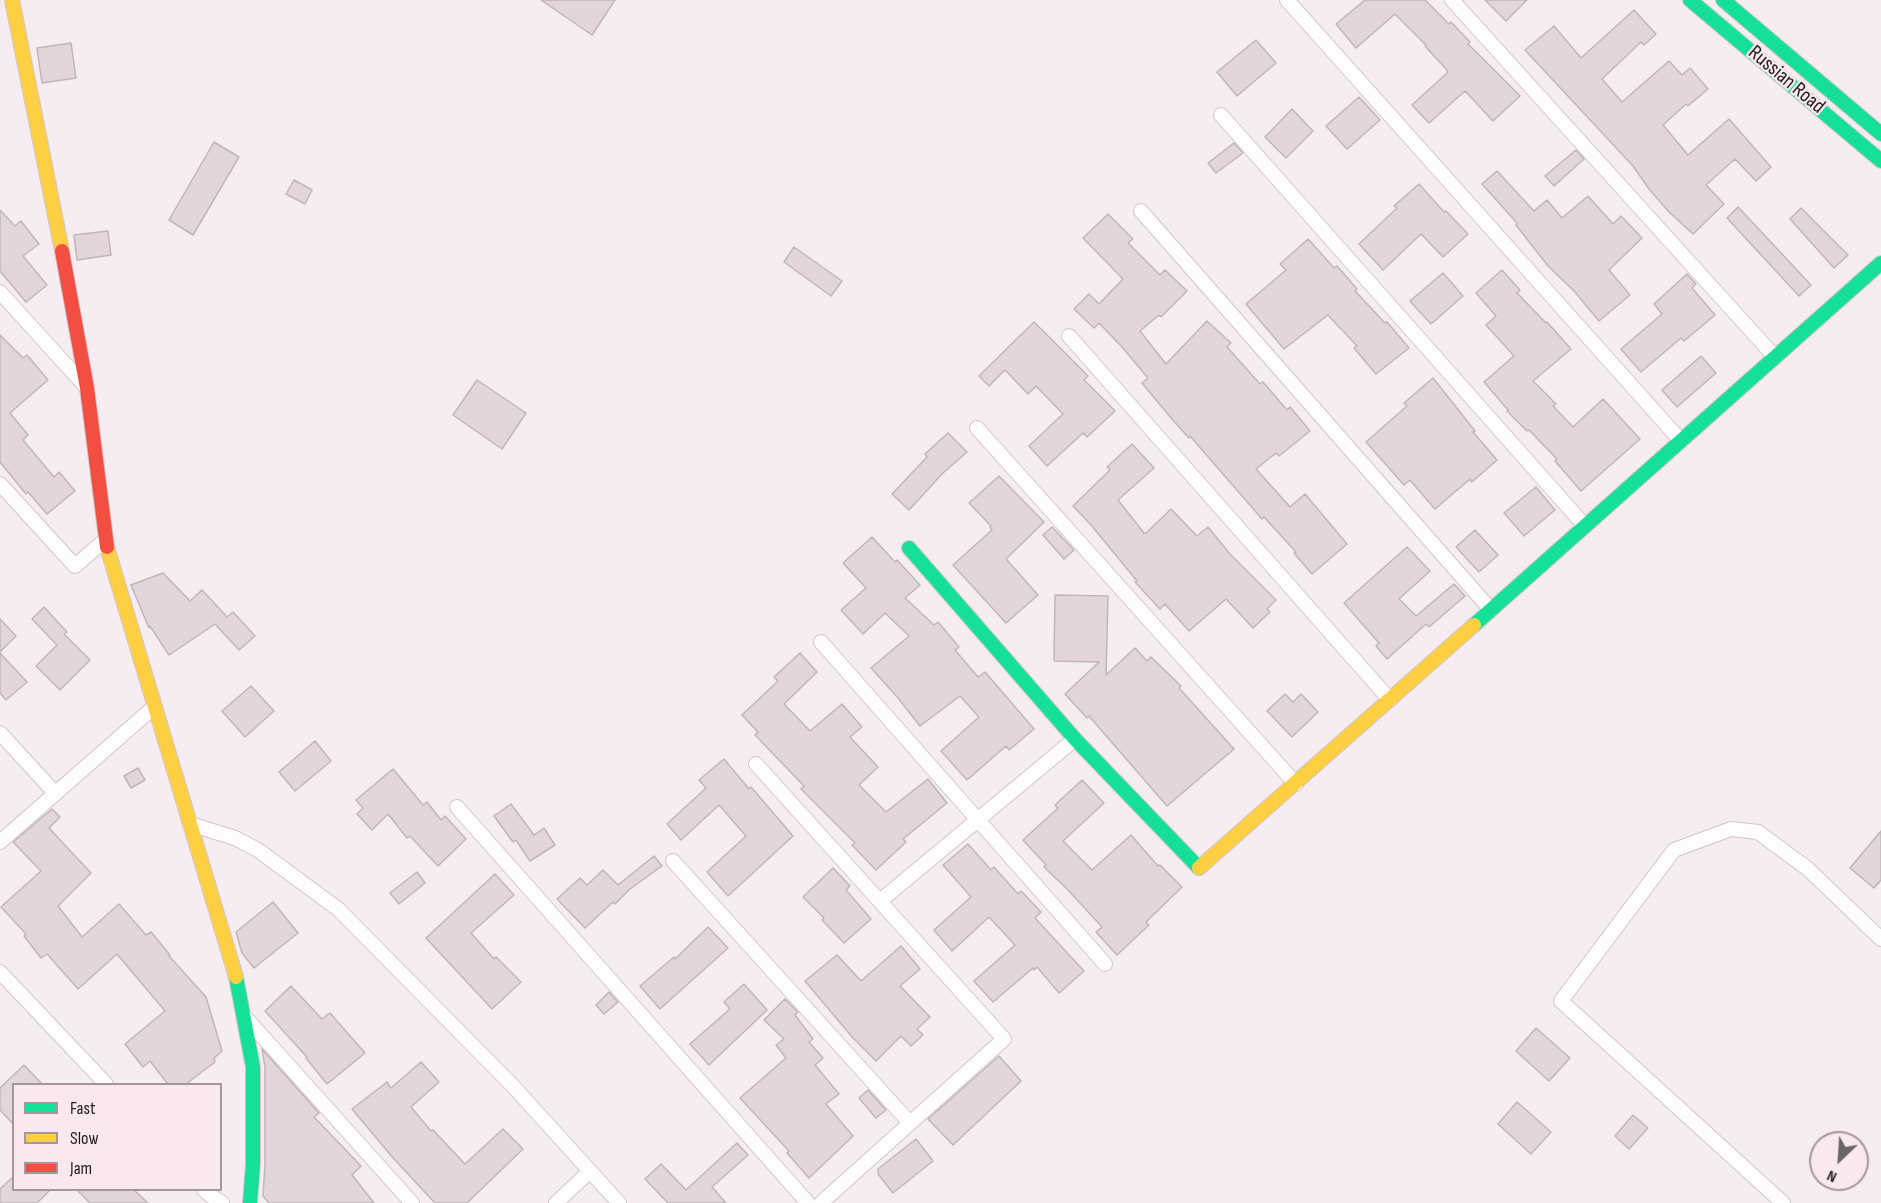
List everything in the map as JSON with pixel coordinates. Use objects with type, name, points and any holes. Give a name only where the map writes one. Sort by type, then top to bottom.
[{"type":"street","points":[[12,0],[50,183],[87,388],[105,540],[236,975],[253,1067],[253,1164],[250,1203]]},
{"type":"street","points":[[1287,0],[1680,441]]},
{"type":"street","points":[[1452,0],[1775,357]]},
{"type":"street","name":"Russian Road","points":[[1690,0],[1881,161]]},
{"type":"street","name":"Russian Road","points":[[1723,0],[1881,134]]},
{"type":"street","points":[[1221,115],[1585,526]]},
{"type":"street","points":[[1141,211],[1491,610]]},
{"type":"street","points":[[909,548],[1075,739],[1200,869],[1881,262]]},
{"type":"street","points":[[0,292],[87,388]]},
{"type":"street","points":[[1069,336],[1390,700]]},
{"type":"street","points":[[977,428],[1296,784]]},
{"type":"street","points":[[0,484],[75,566],[105,540]]},
{"type":"street","points":[[821,642],[1105,964]]},
{"type":"street","points":[[0,842],[154,707]]},
{"type":"street","points":[[0,733],[55,793]]},
{"type":"street","points":[[880,901],[1075,739]]},
{"type":"street","points":[[756,764],[1004,1039],[821,1203]]},
{"type":"street","points":[[457,807],[808,1203]]},
{"type":"street","points":[[190,824],[235,838],[258,850],[338,909],[512,1085],[619,1203]]},
{"type":"street","points":[[1783,1203],[1561,1001],[1674,850],[1731,829],[1758,832],[1808,869],[1881,939]]},
{"type":"street","points":[[673,861],[910,1123]]},
{"type":"street","points":[[0,972],[105,1083]]},
{"type":"street","points":[[243,1016],[412,1203]]},
{"type":"street","points":[[556,1203],[590,1171]]},
{"type":"street","points":[[205,1191],[222,1203]]},
{"type":"building","points":[[541,0],[615,0],[592,35]]},
{"type":"building","points":[[1365,0],[1425,0],[1449,24],[1451,22],[1470,42],[1468,44],[1520,96],[1493,121],[1465,91],[1429,123],[1412,105],[1447,73],[1447,70],[1395,14],[1356,48],[1336,24]]},
{"type":"building","points":[[1485,0],[1527,0],[1506,21]]},
{"type":"building","points":[[1634,10],[1656,34],[1644,45],[1641,42],[1602,79],[1622,102],[1669,61],[1682,75],[1690,68],[1708,89],[1688,106],[1686,104],[1663,125],[1688,155],[1729,119],[1771,167],[1756,181],[1735,159],[1706,185],[1724,204],[1693,234],[1668,211],[1633,166],[1525,50],[1554,26],[1581,58]]},
{"type":"building","points":[[1256,40],[1276,63],[1237,96],[1217,72]]},
{"type":"building","points":[[71,43],[76,78],[42,83],[37,48]]},
{"type":"building","points":[[1359,97],[1380,120],[1347,149],[1326,126]]},
{"type":"building","points":[[1292,109],[1313,131],[1286,158],[1265,137]]},
{"type":"building","points":[[214,142],[239,157],[193,235],[169,220]]},
{"type":"building","points":[[1234,143],[1243,153],[1216,173],[1208,163]]},
{"type":"building","points":[[1576,150],[1584,159],[1554,186],[1545,176]]},
{"type":"building","points":[[1497,171],[1534,211],[1547,200],[1562,218],[1588,196],[1613,224],[1621,216],[1642,238],[1609,270],[1630,295],[1599,321],[1575,292],[1548,266],[1516,225],[1517,223],[1482,184]]},
{"type":"building","points":[[294,180],[312,190],[305,204],[286,194]]},
{"type":"building","points":[[1419,184],[1468,234],[1443,257],[1421,234],[1383,270],[1359,244],[1397,208],[1394,206]]},
{"type":"building","points":[[1738,207],[1811,285],[1799,296],[1727,218]]},
{"type":"building","points":[[1801,208],[1848,255],[1834,268],[1790,219]]},
{"type":"building","points":[[0,210],[15,226],[21,221],[39,244],[23,256],[47,285],[26,302],[0,271]]},
{"type":"building","points":[[1108,214],[1133,239],[1128,243],[1160,275],[1165,270],[1187,291],[1161,317],[1159,315],[1140,331],[1166,364],[1207,321],[1231,343],[1227,347],[1260,384],[1263,382],[1287,410],[1290,407],[1310,431],[1279,456],[1276,453],[1256,469],[1290,507],[1305,494],[1347,544],[1312,574],[1294,553],[1296,552],[1264,517],[1262,519],[1190,436],[1189,438],[1171,418],[1142,383],[1148,378],[1122,347],[1099,323],[1094,328],[1074,309],[1089,294],[1099,304],[1123,279],[1083,238]]},
{"type":"building","points":[[108,231],[111,255],[77,260],[74,235]]},
{"type":"building","points":[[1308,239],[1334,268],[1337,266],[1357,289],[1355,291],[1385,323],[1387,322],[1409,348],[1376,374],[1354,348],[1357,346],[1328,315],[1284,349],[1246,304],[1286,270],[1280,264]]},
{"type":"building","points":[[794,247],[842,281],[831,296],[784,262]]},
{"type":"building","points":[[1502,270],[1520,290],[1517,293],[1571,349],[1533,381],[1556,404],[1553,406],[1573,427],[1603,399],[1640,439],[1581,491],[1555,461],[1557,459],[1507,411],[1484,382],[1514,356],[1486,325],[1496,316],[1476,293]]},
{"type":"building","points":[[1443,273],[1463,296],[1431,324],[1410,301]]},
{"type":"building","points":[[1687,274],[1696,284],[1692,288],[1715,315],[1684,341],[1681,338],[1641,372],[1621,349],[1662,314],[1654,304]]},
{"type":"building","points":[[1034,322],[1088,376],[1084,380],[1115,411],[1087,437],[1083,433],[1047,466],[1029,446],[1063,414],[1036,386],[1028,394],[1005,370],[989,386],[979,376]]},
{"type":"building","points":[[0,335],[23,358],[27,355],[48,380],[10,413],[28,435],[23,440],[54,477],[59,472],[75,491],[47,514],[28,492],[26,494],[0,462]]},
{"type":"building","points":[[1701,356],[1716,373],[1677,407],[1662,390]]},
{"type":"building","points":[[1433,378],[1497,460],[1472,482],[1470,479],[1435,509],[1410,480],[1404,485],[1366,442],[1407,406],[1404,403]]},
{"type":"building","points":[[477,380],[526,413],[502,449],[453,415]]},
{"type":"building","points":[[948,433],[967,452],[943,473],[909,510],[892,494],[927,457],[925,454]]},
{"type":"building","points":[[1132,444],[1154,468],[1118,500],[1144,533],[1171,509],[1197,536],[1208,527],[1230,554],[1276,600],[1267,609],[1270,612],[1253,628],[1226,599],[1189,631],[1165,604],[1160,609],[1073,506],[1110,470],[1107,467]]},
{"type":"building","points":[[999,476],[1044,522],[1006,559],[1038,595],[1006,623],[953,565],[992,530],[991,526],[969,503]]},
{"type":"building","points":[[1536,487],[1555,510],[1524,536],[1504,513]]},
{"type":"building","points":[[1052,527],[1074,550],[1064,559],[1043,535]]},
{"type":"building","points":[[1475,530],[1498,555],[1479,572],[1456,547]]},
{"type":"building","points":[[872,537],[920,585],[905,598],[934,625],[938,622],[959,647],[955,650],[978,677],[985,672],[1034,729],[1009,750],[1006,746],[967,780],[941,751],[979,717],[960,696],[920,726],[871,668],[909,636],[885,613],[863,634],[841,610],[866,588],[843,563]]},
{"type":"building","points":[[1407,547],[1430,571],[1399,599],[1416,616],[1454,584],[1465,596],[1429,627],[1426,624],[1387,659],[1376,646],[1379,643],[1344,603]]},
{"type":"building","points":[[163,573],[190,601],[202,590],[227,617],[233,612],[255,636],[239,650],[215,624],[169,655],[150,626],[149,628],[131,585]]},
{"type":"building","points":[[1055,595],[1108,596],[1106,675],[1135,648],[1147,661],[1151,657],[1181,686],[1179,688],[1234,749],[1167,806],[1089,716],[1087,718],[1065,694],[1099,662],[1054,661]]},
{"type":"building","points":[[44,607],[67,632],[64,634],[90,660],[60,690],[36,666],[57,645],[32,619]]},
{"type":"building","points":[[0,619],[16,636],[0,652]]},
{"type":"building","points":[[0,653],[27,682],[6,700],[0,693]]},
{"type":"building","points":[[800,653],[817,672],[784,704],[810,731],[842,704],[862,727],[850,737],[878,767],[859,785],[886,812],[928,779],[947,803],[903,839],[906,842],[876,870],[852,845],[855,843],[801,789],[804,786],[755,735],[758,732],[742,715],[778,681],[774,677]]},
{"type":"building","points":[[251,686],[274,711],[245,737],[222,711]]},
{"type":"building","points":[[1285,694],[1293,702],[1301,694],[1318,712],[1292,737],[1267,711]]},
{"type":"building","points":[[315,741],[331,761],[295,791],[279,772]]},
{"type":"building","points":[[724,759],[793,836],[728,896],[707,872],[746,836],[719,805],[681,840],[667,824],[706,788],[699,780]]},
{"type":"building","points":[[138,768],[145,780],[131,788],[124,776]]},
{"type":"building","points":[[393,769],[423,805],[427,802],[441,820],[445,816],[466,839],[438,866],[410,836],[407,838],[388,814],[372,830],[357,814],[363,808],[356,800]]},
{"type":"building","points":[[1082,780],[1104,803],[1063,841],[1092,870],[1131,835],[1158,866],[1160,865],[1182,887],[1146,922],[1149,925],[1117,955],[1096,932],[1102,927],[1044,867],[1046,865],[1023,840],[1058,808],[1055,805]]},
{"type":"building","points":[[511,804],[534,835],[544,828],[555,845],[530,861],[516,840],[513,842],[494,816]]},
{"type":"building","points":[[52,809],[60,817],[49,828],[91,873],[58,906],[82,937],[119,904],[146,935],[151,932],[206,997],[222,1051],[214,1058],[215,1062],[187,1083],[167,1083],[150,1061],[143,1067],[125,1044],[165,1011],[117,954],[78,989],[47,954],[41,958],[24,936],[26,934],[1,907],[41,871],[13,842]]},
{"type":"building","points":[[1881,831],[1881,880],[1874,888],[1850,868]]},
{"type":"building","points":[[968,844],[991,870],[994,867],[1018,894],[1021,891],[1041,912],[1035,918],[1084,971],[1059,993],[1037,967],[993,1002],[974,981],[1015,945],[989,917],[952,951],[934,930],[971,897],[943,865]]},
{"type":"building","points":[[654,856],[662,866],[630,889],[615,904],[613,902],[585,928],[557,899],[580,878],[587,885],[603,870],[618,885]]},
{"type":"building","points":[[833,868],[850,886],[846,890],[871,919],[844,943],[803,897]]},
{"type":"building","points":[[417,872],[425,883],[399,904],[390,893]]},
{"type":"building","points":[[495,874],[514,895],[471,933],[494,959],[496,957],[521,982],[492,1009],[426,938]]},
{"type":"building","points":[[273,902],[298,933],[254,968],[242,953],[236,932]]},
{"type":"building","points":[[708,927],[728,948],[660,1009],[640,986],[674,957],[675,959]]},
{"type":"building","points":[[901,946],[920,969],[900,986],[930,1017],[917,1029],[923,1035],[911,1046],[901,1036],[876,1061],[853,1038],[805,981],[837,955],[861,981]]},
{"type":"building","points":[[744,984],[767,1010],[709,1065],[690,1044],[730,1009],[724,1002]]},
{"type":"building","points":[[291,986],[322,1019],[330,1013],[365,1053],[327,1084],[307,1057],[265,1011]]},
{"type":"building","points":[[609,992],[618,1002],[604,1014],[596,1005]]},
{"type":"building","points":[[785,999],[798,1012],[795,1015],[813,1039],[809,1042],[823,1058],[815,1065],[839,1094],[826,1104],[853,1136],[809,1178],[787,1153],[789,1151],[740,1098],[786,1058],[776,1045],[784,1039],[764,1020]]},
{"type":"building","points":[[1536,1028],[1570,1058],[1549,1081],[1516,1051]]},
{"type":"building","points":[[262,1049],[319,1113],[314,1117],[361,1166],[352,1175],[374,1203],[269,1203],[263,1196],[265,1067]]},
{"type":"building","points":[[999,1056],[1021,1081],[953,1145],[928,1119]]},
{"type":"building","points":[[421,1062],[439,1082],[411,1107],[431,1131],[433,1130],[465,1164],[503,1129],[523,1149],[467,1203],[435,1203],[352,1109],[387,1082],[391,1088]]},
{"type":"building","points":[[24,1065],[41,1083],[12,1083],[12,1123],[0,1110],[0,1088]]},
{"type":"building","points":[[868,1090],[886,1110],[876,1118],[859,1098]]},
{"type":"building","points":[[1517,1102],[1551,1132],[1531,1154],[1498,1124]]},
{"type":"building","points":[[1633,1115],[1648,1128],[1629,1149],[1615,1136]]},
{"type":"building","points":[[916,1139],[933,1161],[893,1193],[878,1174],[878,1169]]},
{"type":"building","points":[[737,1143],[748,1155],[712,1187],[726,1203],[668,1203],[645,1179],[661,1164],[686,1190]]},
{"type":"building","points":[[12,1178],[12,1191],[49,1191],[37,1203],[0,1203],[0,1189]]},
{"type":"building","points":[[78,1191],[135,1191],[148,1203],[90,1203]]},
{"type":"traffic: fast","points":[[1690,0],[1881,161]]},
{"type":"traffic: fast","points":[[1723,0],[1881,134]]},
{"type":"traffic: fast","points":[[1474,625],[1881,263]]},
{"type":"traffic: fast","points":[[909,548],[1075,739],[1199,868]]},
{"type":"traffic: fast","points":[[236,977],[253,1067],[253,1164],[250,1203]]},
{"type":"traffic: slow","points":[[12,0],[62,251]]},
{"type":"traffic: slow","points":[[107,547],[236,977]]},
{"type":"traffic: slow","points":[[1199,868],[1474,625]]},
{"type":"traffic: jam","points":[[62,251],[87,388],[107,547]]}]
